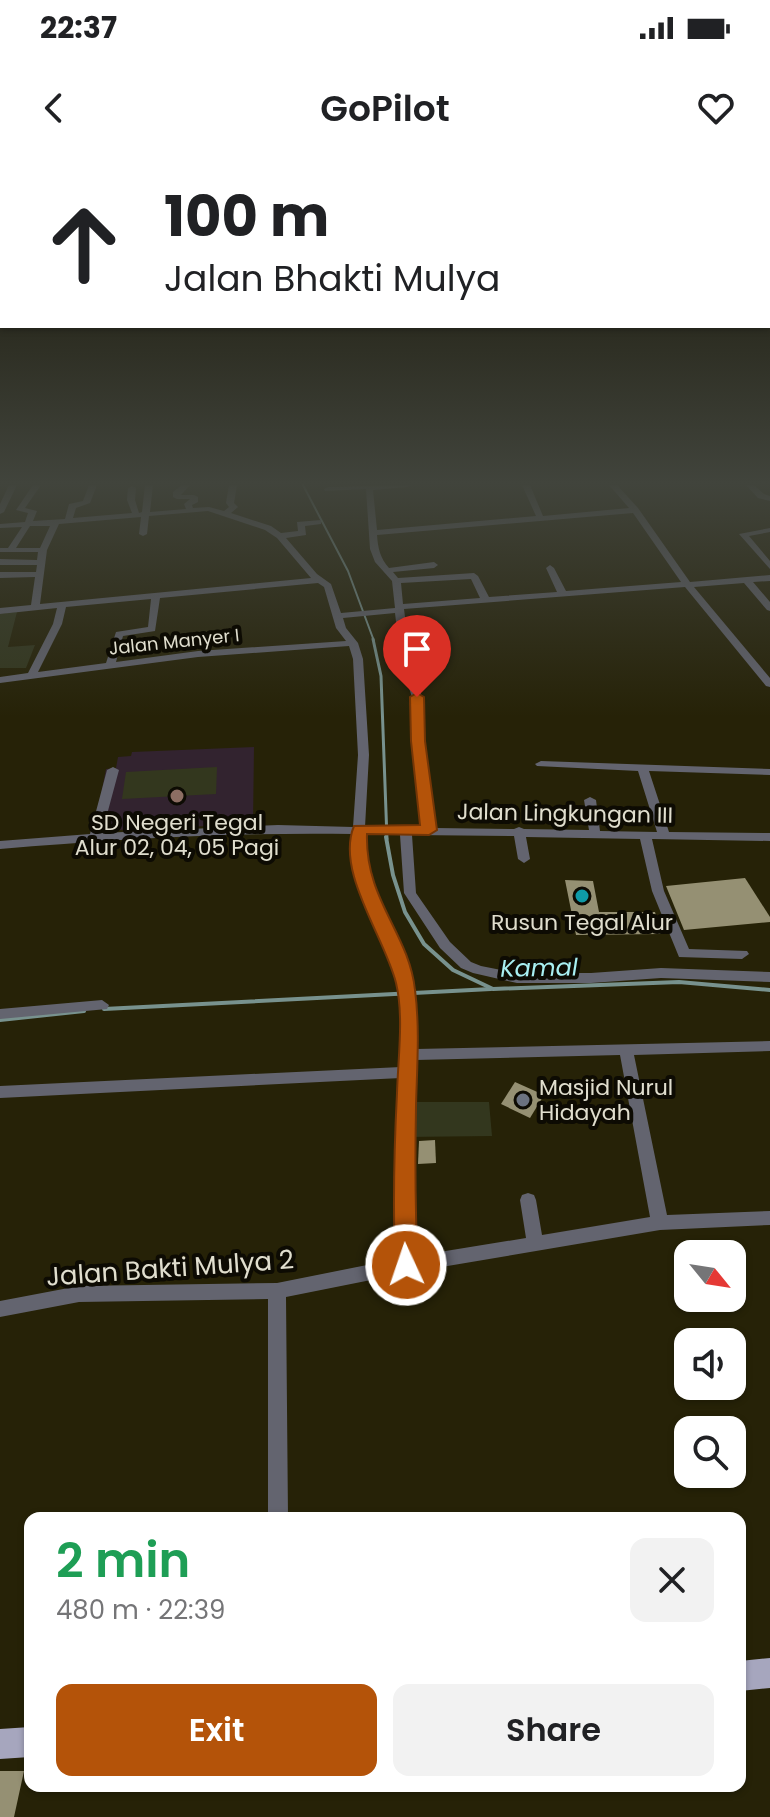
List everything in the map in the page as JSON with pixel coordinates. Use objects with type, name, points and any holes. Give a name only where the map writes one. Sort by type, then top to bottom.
[{"type":"main road","points":[[746,1675],[770,1673]]},
{"type":"main road","points":[[0,1744],[24,1742]]},
{"type":"street","points":[[13,562],[40,563],[35,607]]},
{"type":"street","points":[[303,562],[331,590],[341,628],[353,643],[358,659],[363,785],[361,873],[368,895],[399,959],[406,995],[408,1064],[403,1201],[406,1265]]},
{"type":"street","points":[[381,562],[396,581],[406,664],[417,697],[418,741],[429,830]]},
{"type":"street","points":[[672,562],[770,684]]},
{"type":"street","points":[[389,570],[434,565]]},
{"type":"street","points":[[550,568],[562,593]]},
{"type":"street","points":[[0,575],[39,574]]},
{"type":"street","points":[[396,581],[474,576],[485,599]]},
{"type":"street","points":[[337,616],[485,599],[770,578]]},
{"type":"street","points":[[746,579],[770,608]]},
{"type":"street","points":[[0,611],[318,580]]},
{"type":"street","points":[[110,665],[119,634],[152,629],[156,597]]},
{"type":"street","points":[[32,676],[38,658],[57,629],[62,605]]},
{"type":"street","name":"Jalan Manyer I","points":[[0,680],[198,654],[353,643]]},
{"type":"street","points":[[541,764],[770,772]]},
{"type":"street","points":[[643,769],[664,835]]},
{"type":"street","points":[[95,837],[113,770]]},
{"type":"street","points":[[590,800],[595,834]]},
{"type":"street","name":"Jalan Lingkungan III","points":[[0,845],[95,837],[278,829],[770,837]]},
{"type":"street","points":[[402,830],[410,893],[445,945],[466,965],[478,970],[506,978],[591,978],[661,973],[770,977]]},
{"type":"street","points":[[519,831],[524,859]]},
{"type":"street","points":[[645,835],[655,882],[681,947],[692,956],[742,954]]},
{"type":"street","points":[[0,1014],[102,1005]]},
{"type":"street","points":[[0,1092],[626,1050],[770,1046]]},
{"type":"street","points":[[626,1050],[660,1223]]},
{"type":"street","points":[[528,1200],[535,1242]]},
{"type":"street","name":"Jalan Bakti Mulya 2","points":[[0,1309],[79,1294],[277,1291],[535,1242],[660,1223],[770,1218]]},
{"type":"street","points":[[277,1291],[278,1512]]},
{"type":"shaded area","name":"SD Negeri Tegal Alur 02, 04, 05 Pagi","points":[[254,747],[253,824],[94,831],[106,769],[116,768],[118,757],[131,756],[132,752]]},
{"type":"green space","points":[[17,612],[8,647],[35,645],[26,668],[0,668],[0,614]]},
{"type":"green space","points":[[217,767],[216,794],[122,799],[126,772]]},
{"type":"green space","points":[[404,1102],[489,1102],[492,1136],[405,1137]]},
{"type":"building","points":[[745,878],[770,917],[770,922],[684,930],[666,886]]},
{"type":"building","name":"Rusun Tegal Alur","points":[[565,880],[593,881],[599,912],[655,912],[661,934],[576,935]]},
{"type":"building","name":"Masjid Nurul Hidayah","points":[[515,1082],[544,1095],[530,1118],[501,1104]]},
{"type":"building","points":[[435,1140],[436,1163],[418,1164],[419,1141]]},
{"type":"building","points":[[0,1771],[24,1771],[14,1817],[0,1817]]},
{"type":"waterway","name":"Kamal","points":[[343,562],[374,641]]},
{"type":"waterway","name":"Kamal","points":[[373,639],[381,676],[387,839]]},
{"type":"waterway","name":"Kamal","points":[[386,837],[393,875],[405,912],[424,944],[453,970],[493,989],[679,982],[770,990]]},
{"type":"waterway","points":[[104,1009],[491,989]]},
{"type":"waterway","points":[[0,1020],[84,1011]]},
{"type":"place","name":"SD Negeri Tegal Alur 02, 04, 05 Pagi","points":[[177,796]]},
{"type":"place","name":"Rusun Tegal Alur","points":[[582,896]]},
{"type":"place","name":"Masjid Nurul Hidayah","points":[[523,1100]]},
{"type":"route","points":[[406,1265],[403,1201],[408,1055],[406,988],[399,959],[368,895],[359,854],[360,829],[429,830],[418,741],[417,697]]}]
